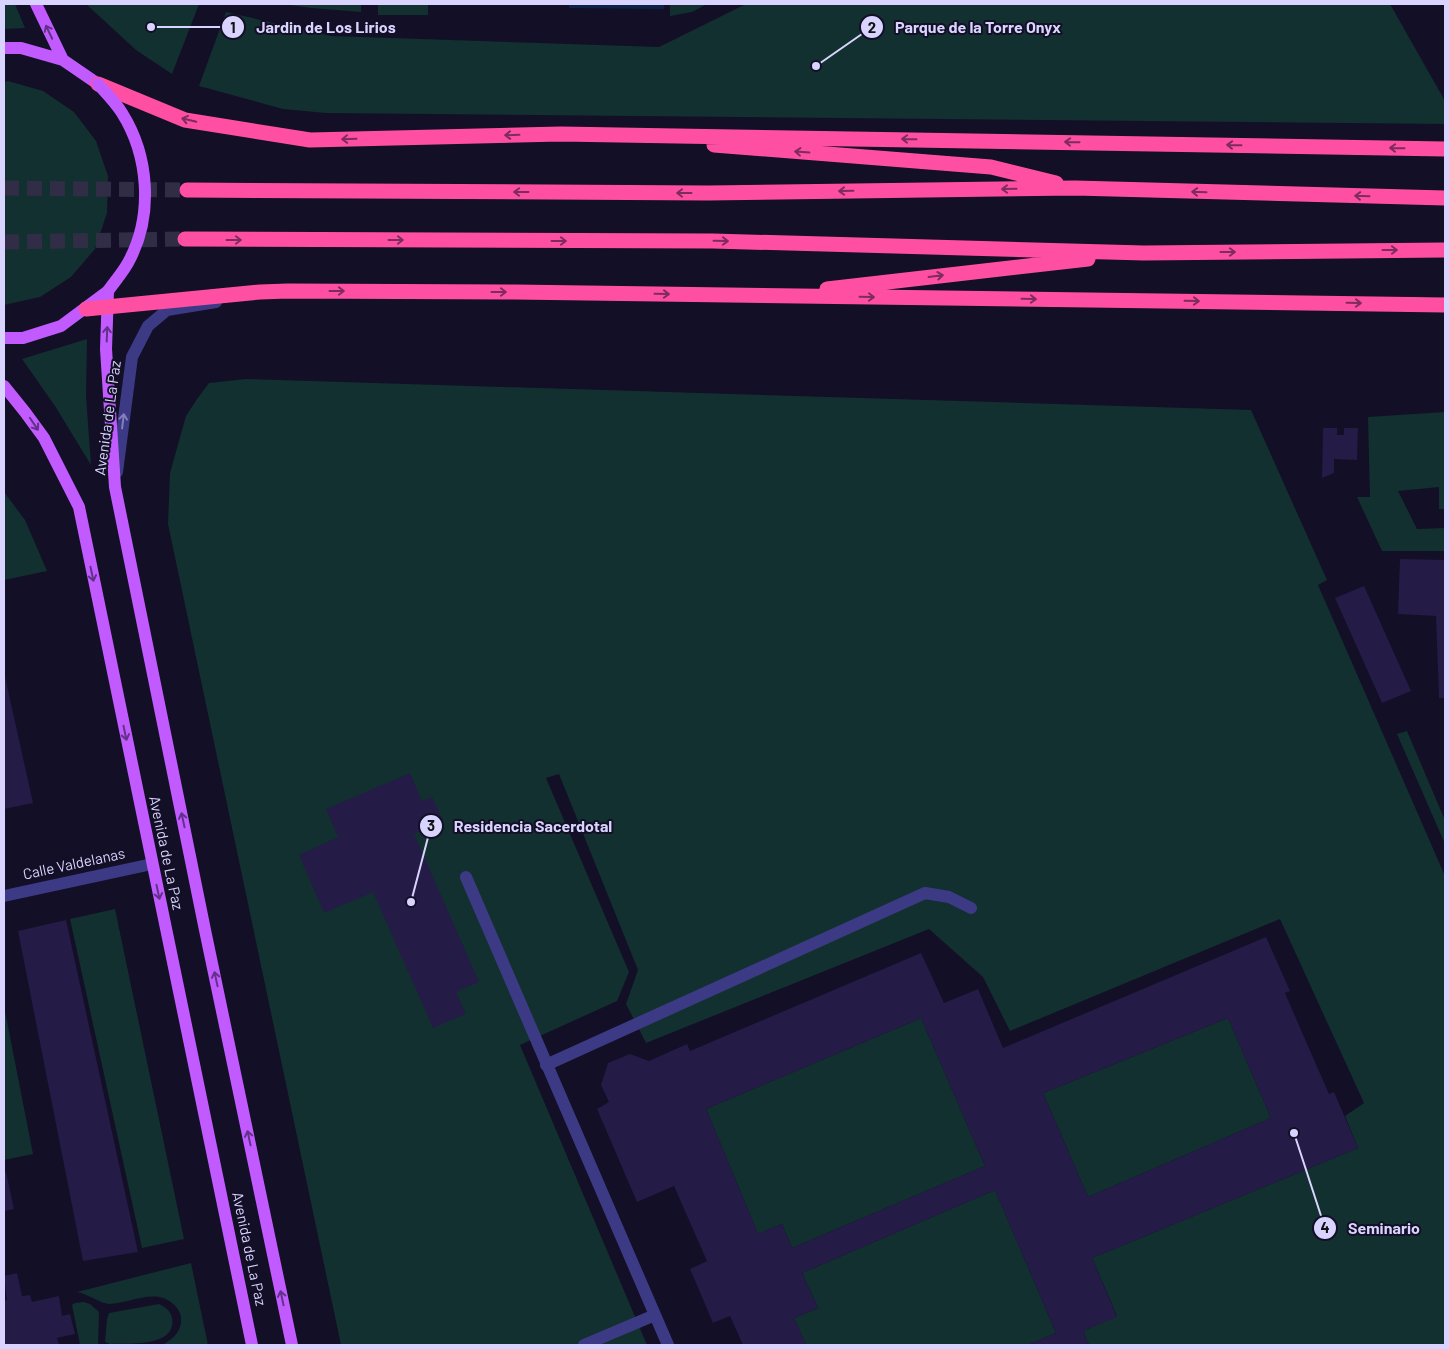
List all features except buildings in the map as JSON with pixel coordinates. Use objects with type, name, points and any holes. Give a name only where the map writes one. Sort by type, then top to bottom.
[{"type":"highway","points":[[98,84],[185,120],[310,140],[560,134],[1445,149]]},
{"type":"highway","points":[[560,134],[991,167],[1075,188]]},
{"type":"highway","points":[[187,190],[708,193],[1075,188],[1445,198]]},
{"type":"highway","points":[[185,239],[714,241],[1144,252],[1445,250]]},
{"type":"highway","points":[[766,296],[1144,252]]},
{"type":"highway","points":[[86,310],[260,292],[505,292],[1445,304]]},
{"type":"main road","points":[[36,4],[63,60]]},
{"type":"main road","points":[[4,48],[20,48],[63,60],[98,84],[122,113],[138,148],[146,186],[143,224],[140,233],[130,260],[108,291],[86,310],[60,326],[23,338],[4,338]]},
{"type":"main road","name":"Avenida de La Paz","points":[[108,291],[106,350],[116,487],[189,852],[292,1345]]},
{"type":"main road","name":"Avenida de La Paz","points":[[4,386],[44,438],[79,507],[252,1345]]},
{"type":"street","name":"Avenida de La Paz","points":[[116,487],[132,357],[148,326],[167,310],[199,306],[260,292]]},
{"type":"street","name":"Calle Valdelanas","points":[[4,896],[152,864]]},
{"type":"street","points":[[466,877],[668,1345]]},
{"type":"street","points":[[546,1065],[925,893],[949,897],[971,908]]},
{"type":"street","points":[[584,1345],[655,1314]]},
{"type":"green space","points":[[4,4],[15,4],[25,28],[4,29]]},
{"type":"green space","points":[[86,4],[199,4],[172,74],[136,50]]},
{"type":"green space","points":[[283,4],[361,4],[361,12],[311,8]]},
{"type":"green space","points":[[378,4],[428,4],[428,15],[378,15]]},
{"type":"green space","points":[[670,4],[707,4],[692,12],[670,16]]},
{"type":"green space","points":[[746,4],[1390,4],[1445,101],[1445,124],[326,113],[283,109],[199,86],[226,12],[331,36],[659,47]]},
{"type":"green space","points":[[8,81],[43,91],[74,112],[96,141],[108,176],[107,213],[95,249],[71,277],[40,297],[4,305],[4,82]]},
{"type":"green space","points":[[87,339],[86,396],[91,465],[55,406],[22,359]]},
{"type":"green space","points":[[246,379],[1251,410],[1327,580],[1318,585],[1445,876],[1445,1345],[1089,1345],[1083,1331],[1117,1316],[1092,1258],[1358,1148],[1345,1116],[1364,1103],[1280,919],[1010,1031],[983,977],[929,929],[646,1043],[626,1004],[638,970],[559,774],[546,778],[629,972],[617,1001],[520,1045],[647,1345],[341,1345],[168,524],[170,473],[186,416],[209,383]]},
{"type":"green space","points":[[1445,412],[1445,509],[1439,509],[1439,487],[1398,491],[1417,529],[1445,528],[1445,551],[1382,551],[1357,497],[1370,497],[1368,417]]},
{"type":"green space","points":[[4,492],[25,520],[47,571],[4,580]]},
{"type":"green space","points":[[1407,731],[1445,818],[1445,844],[1397,734]]},
{"type":"green space","points":[[115,909],[184,1239],[142,1248],[70,919]]},
{"type":"green space","points":[[4,1006],[33,1154],[4,1160]]},
{"type":"green space","points":[[921,1018],[985,1166],[792,1248],[782,1224],[758,1234],[706,1109]]},
{"type":"green space","points":[[1228,1018],[1271,1118],[1088,1197],[1043,1093]]},
{"type":"green space","points":[[995,1190],[1056,1333],[1028,1345],[806,1345],[794,1318],[818,1308],[802,1273]]},
{"type":"green space","points":[[191,1263],[208,1345],[162,1345],[176,1335],[181,1323],[181,1316],[176,1306],[165,1299],[149,1297],[109,1304],[77,1292]]},
{"type":"green space","points":[[84,1302],[90,1304],[99,1312],[98,1345],[80,1345],[72,1305]]},
{"type":"green space","points":[[159,1304],[170,1313],[172,1318],[171,1328],[167,1335],[149,1342],[110,1344],[105,1342],[109,1313]]},
{"type":"water","points":[[569,4],[664,4],[664,9],[569,8]]},
{"type":"tunnel","points":[[4,188],[187,190]]},
{"type":"tunnel","points":[[4,242],[185,239]]},
{"type":"place","name":"Jardin de Los Lirios","points":[[151,27]]},
{"type":"place","name":"Parque de la Torre Onyx","points":[[816,66]]},
{"type":"place","name":"Residencia Sacerdotal","points":[[411,902]]},
{"type":"place","name":"Seminario","points":[[1294,1133]]}]
